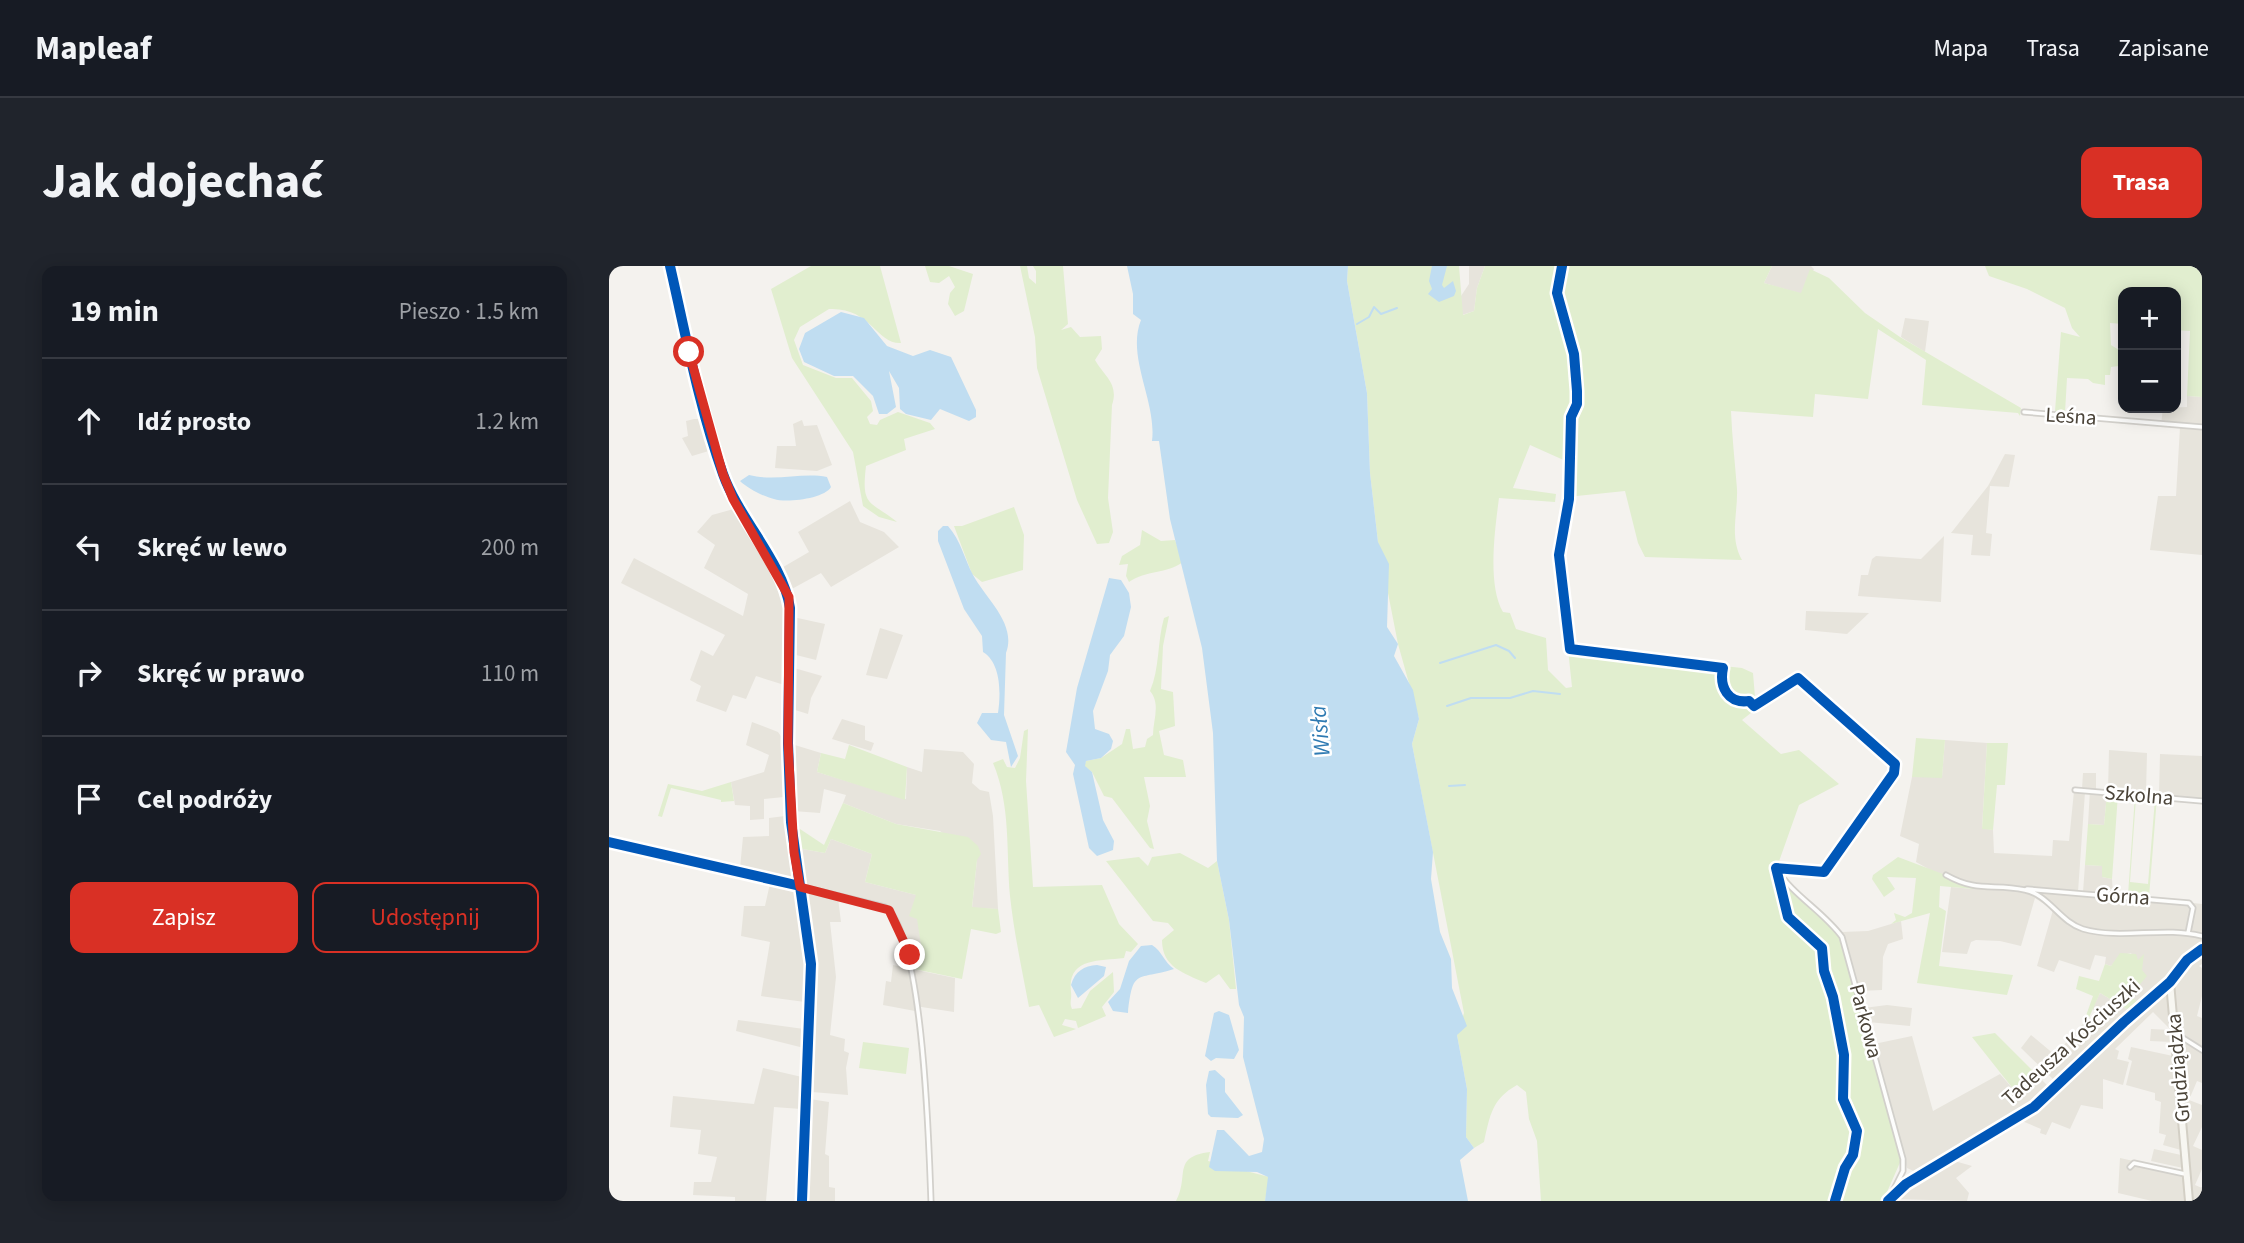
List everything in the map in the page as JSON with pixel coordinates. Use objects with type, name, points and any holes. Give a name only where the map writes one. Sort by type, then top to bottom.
[{"type":"street","points":[[670,266],[689,352],[723,474],[733,499],[789,597],[788,743],[792,832],[811,974],[802,1201]]},
{"type":"street","name":"Leśna","points":[[2024,412],[2202,427]]},
{"type":"street","name":"Szkolna","points":[[2075,790],[2202,801]]},
{"type":"street","points":[[609,842],[885,907],[891,912],[907,946],[922,1059],[931,1201]]},
{"type":"street","name":"Parkowa","points":[[1776,868],[1782,878],[1830,922],[1842,937],[1903,1159],[1903,1171],[1889,1199]]},
{"type":"street","points":[[1946,875],[1965,886],[2026,890],[2042,897],[2065,919],[2085,929],[2188,933],[2202,936]]},
{"type":"street","name":"Górna","points":[[2026,890],[2189,903],[2193,908],[2188,933]]},
{"type":"street","name":"Grudziądzka","points":[[2189,1201],[2170,982],[2187,960],[2202,949]]},
{"type":"street","name":"Tadeusza Kościuszki","points":[[1889,1199],[2034,1107],[2170,982]]},
{"type":"street","points":[[2174,1032],[2202,1050]]},
{"type":"street","points":[[2130,1167],[2134,1163],[2187,1174]]},
{"type":"shaded area","points":[[1469,266],[1485,266],[1477,288],[1474,311],[1462,315],[1461,296],[1469,284]]},
{"type":"shaded area","points":[[1772,266],[1811,266],[1814,269],[1802,294],[1764,283]]},
{"type":"shaded area","points":[[1905,318],[1929,321],[1925,352],[1901,337]]},
{"type":"shaded area","points":[[2187,396],[2202,397],[2202,555],[2150,550],[2158,496],[2176,496],[2180,427],[2161,425],[2162,413],[2181,413],[2181,407],[2187,407]]},
{"type":"shaded area","points":[[704,419],[712,450],[692,456],[682,438],[688,436],[686,421]]},
{"type":"shaded area","points":[[802,420],[804,426],[817,425],[832,465],[817,471],[775,468],[777,446],[796,446],[793,424]]},
{"type":"shaded area","points":[[2005,454],[2015,455],[2009,487],[1990,486],[1986,533],[1992,534],[1990,556],[1971,555],[1973,535],[1951,533],[1988,486]]},
{"type":"shaded area","points":[[850,501],[860,522],[884,532],[899,547],[831,587],[821,573],[790,590],[793,617],[825,624],[816,660],[792,654],[794,668],[822,676],[811,698],[808,714],[792,709],[794,688],[756,676],[746,699],[733,695],[726,712],[696,701],[701,686],[690,680],[701,650],[713,656],[725,635],[621,583],[634,558],[743,616],[748,594],[704,568],[715,545],[697,532],[712,515],[741,507],[778,570],[809,552],[798,532]]},
{"type":"shaded area","points":[[1944,536],[1941,602],[1858,596],[1861,575],[1868,575],[1872,559],[1876,556],[1921,559]]},
{"type":"shaded area","points":[[1806,611],[1869,613],[1847,634],[1805,630]]},
{"type":"shaded area","points":[[880,628],[903,635],[887,679],[866,675]]},
{"type":"shaded area","points":[[842,719],[865,726],[865,740],[874,743],[871,751],[832,739]]},
{"type":"shaded area","points":[[752,722],[778,732],[785,742],[821,753],[817,772],[906,799],[907,767],[922,772],[924,749],[963,752],[974,764],[972,783],[980,790],[989,792],[993,816],[998,909],[972,908],[977,860],[940,831],[896,824],[843,803],[846,795],[824,789],[820,813],[793,811],[797,848],[825,853],[831,839],[872,854],[865,882],[916,895],[922,953],[907,952],[890,913],[880,907],[838,898],[841,922],[830,922],[836,977],[830,1035],[845,1039],[844,1051],[849,1053],[846,1068],[848,1095],[812,1092],[810,1099],[829,1102],[825,1154],[829,1156],[829,1187],[835,1188],[835,1201],[799,1201],[801,1109],[774,1107],[766,1201],[735,1201],[735,1197],[693,1195],[694,1182],[711,1182],[717,1157],[698,1154],[701,1130],[670,1127],[673,1096],[754,1104],[763,1068],[802,1077],[804,1048],[736,1031],[738,1020],[804,1029],[805,1002],[761,996],[770,942],[741,936],[744,906],[765,906],[771,879],[740,868],[743,837],[769,836],[769,818],[785,816],[784,797],[764,799],[764,819],[750,820],[750,806],[735,805],[731,782],[764,772],[769,755],[746,745]]},
{"type":"shaded area","points":[[1945,740],[1987,743],[1982,828],[1993,830],[1994,853],[2052,856],[2053,840],[2069,841],[2074,791],[2085,792],[2078,892],[2083,892],[2085,865],[2102,866],[2102,877],[2112,879],[2113,894],[2202,904],[2202,964],[2199,966],[2202,968],[2202,996],[2197,1016],[2202,1018],[2202,1083],[2197,1081],[2189,1100],[2202,1105],[2202,1127],[2193,1146],[2202,1150],[2202,1169],[2195,1185],[2202,1188],[2202,1201],[2152,1201],[2118,1193],[2120,1158],[2183,1172],[2183,1168],[2151,1161],[2154,1149],[2181,1155],[2181,1150],[2163,1145],[2166,1135],[2159,1133],[2161,1102],[2155,1100],[2155,1093],[2126,1085],[2132,1061],[2128,1059],[2131,1047],[2173,1056],[2172,1042],[2150,1041],[2151,1029],[2171,1030],[2153,1012],[2115,1049],[2119,1051],[2117,1059],[2129,1062],[2123,1085],[2103,1079],[2103,1109],[2081,1105],[2070,1129],[2052,1122],[2046,1135],[2040,1133],[2041,1129],[2015,1118],[1920,1174],[1907,1168],[1874,1044],[1912,1036],[1933,1111],[2000,1074],[2014,1090],[2022,1083],[2028,1088],[2039,1077],[2050,1088],[2056,1082],[2021,1048],[2031,1035],[2055,1055],[2083,1024],[2095,1031],[2107,1019],[2092,1009],[2100,993],[2130,1011],[2139,1003],[2129,996],[2142,970],[2131,953],[2123,955],[2111,966],[2105,964],[2106,957],[2095,955],[2090,970],[2059,960],[2054,972],[2037,966],[2053,910],[2035,898],[2021,946],[2000,941],[1976,940],[1971,942],[1967,954],[1942,952],[1951,887],[1973,889],[1972,885],[1943,877],[1916,862],[1919,844],[1900,836],[1912,777],[1942,777]]},
{"type":"shaded area","points":[[2109,750],[2147,753],[2146,793],[2159,795],[2160,754],[2202,756],[2202,802],[2107,793],[2104,825],[2088,824],[2090,790],[2082,789],[2083,773],[2096,773],[2096,790],[2108,791]]},
{"type":"shaded area","points":[[1901,921],[1903,939],[1888,944],[1883,957],[1882,990],[1859,991],[1842,932],[1868,931]]},
{"type":"shaded area","points":[[893,965],[955,978],[954,1012],[915,1006],[915,1011],[883,1005],[886,981],[891,982]]},
{"type":"shaded area","points":[[1887,1005],[1912,1008],[1910,1026],[1868,1022],[1864,1008]]},
{"type":"shaded area","points":[[1951,1160],[1972,1166],[1956,1178],[1969,1193],[1967,1201],[1891,1199]]},
{"type":"green space","points":[[811,266],[880,266],[901,343],[885,338],[864,319],[854,314],[829,309],[800,327],[794,340],[803,365],[836,378],[852,378],[871,401],[873,411],[867,417],[870,424],[877,425],[880,420],[898,412],[930,423],[935,429],[904,439],[906,450],[866,466],[866,496],[874,506],[897,522],[879,517],[863,506],[853,452],[792,358],[771,289]]},
{"type":"green space","points":[[925,266],[949,266],[973,274],[964,311],[955,316],[948,304],[950,293],[955,287],[949,276],[939,283],[930,282]]},
{"type":"green space","points":[[1020,266],[1027,266],[1029,278],[1036,284],[1036,271],[1033,266],[1063,266],[1068,324],[1061,330],[1071,327],[1080,337],[1101,336],[1102,349],[1095,360],[1110,381],[1114,392],[1108,498],[1113,532],[1109,543],[1097,544],[1077,500],[1037,368],[1035,337]]},
{"type":"green space","points":[[1348,266],[1459,266],[1463,315],[1474,311],[1477,288],[1485,266],[1772,266],[1764,283],[1801,293],[1810,269],[1829,278],[1865,313],[1900,337],[2021,408],[2020,416],[2018,413],[1922,405],[1926,360],[1878,329],[1868,399],[1815,394],[1813,417],[1731,411],[1737,489],[1735,534],[1742,560],[1645,557],[1638,543],[1625,491],[1567,497],[1568,462],[1530,445],[1513,488],[1556,494],[1555,502],[1499,498],[1493,556],[1498,601],[1503,612],[1510,613],[1516,629],[1546,638],[1548,670],[1566,688],[1572,687],[1568,649],[1742,668],[1753,673],[1756,709],[1742,720],[1781,754],[1799,750],[1839,784],[1799,805],[1777,867],[1774,868],[1840,937],[1902,1158],[1883,1201],[1541,1201],[1537,1141],[1529,1119],[1526,1092],[1517,1085],[1497,1102],[1490,1116],[1484,1142],[1474,1148],[1466,1137],[1467,1089],[1457,1035],[1464,1013],[1412,744],[1419,719],[1398,644],[1378,542],[1370,473],[1367,393],[1347,281]]},
{"type":"green space","points":[[1985,266],[2202,266],[2202,397],[2187,396],[2190,331],[2181,330],[2181,287],[2118,287],[2118,324],[2110,323],[2111,345],[2118,349],[2118,366],[2111,367],[2110,375],[2105,375],[2105,385],[2093,383],[2088,379],[2067,378],[2065,413],[2055,411],[2061,332],[2080,337],[2072,328],[2065,308],[2027,289],[1989,276]]},
{"type":"green space","points":[[1014,507],[1024,535],[1023,570],[982,582],[972,574],[954,526],[962,526]]},
{"type":"green space","points":[[1142,530],[1161,541],[1175,540],[1183,562],[1129,582],[1126,576],[1128,564],[1119,565],[1122,556],[1140,545]]},
{"type":"green space","points":[[1169,616],[1163,646],[1161,689],[1173,692],[1175,726],[1159,731],[1164,755],[1183,760],[1186,777],[1144,777],[1150,806],[1147,821],[1154,849],[1150,848],[1112,798],[1104,796],[1092,772],[1084,766],[1086,761],[1101,758],[1122,744],[1126,729],[1130,729],[1133,749],[1145,747],[1147,739],[1153,735],[1156,707],[1150,691],[1164,618]]},
{"type":"green space","points":[[1028,729],[1026,781],[1033,887],[1102,885],[1119,924],[1138,944],[1131,952],[1126,951],[1124,958],[1095,961],[1079,967],[1071,981],[1072,1009],[1081,1008],[1090,991],[1113,972],[1114,992],[1102,1007],[1106,1016],[1078,1028],[1076,1021],[1065,1019],[1062,1025],[1076,1029],[1054,1037],[1039,1005],[1029,1007],[1012,910],[1003,795],[993,763],[1003,759],[1007,767],[1015,768],[1020,758],[1024,731]]},
{"type":"green space","points":[[1916,738],[1945,740],[1942,778],[1912,777]]},
{"type":"green space","points":[[1987,743],[2008,743],[2005,785],[1997,785],[1993,830],[1982,829]]},
{"type":"green space","points":[[849,745],[907,767],[905,800],[817,772],[821,753],[845,759]]},
{"type":"green space","points":[[731,782],[734,801],[721,802],[671,788],[662,817],[658,816],[668,784],[702,791]]},
{"type":"green space","points":[[2107,793],[2118,794],[2112,879],[2102,877],[2102,866],[2085,865],[2088,824],[2104,825]]},
{"type":"green space","points":[[2135,795],[2157,797],[2149,897],[2128,895]],"holes":[[[2136,798],[2155,799],[2148,884],[2130,882]]]},
{"type":"green space","points":[[843,803],[896,824],[968,837],[978,846],[981,854],[977,860],[972,907],[998,909],[1001,932],[996,934],[971,929],[962,979],[914,969],[910,952],[922,952],[917,919],[909,916],[916,895],[865,882],[872,854],[831,839],[825,853],[797,848],[794,825],[824,845]]},
{"type":"green space","points":[[1180,853],[1208,868],[1217,861],[1229,920],[1236,989],[1230,989],[1219,974],[1206,983],[1175,968],[1166,957],[1162,940],[1174,930],[1168,923],[1153,921],[1106,861],[1139,857],[1148,866],[1152,857]]},
{"type":"green space","points":[[1898,857],[1972,885],[1974,889],[1940,886],[1939,907],[1946,911],[1939,966],[2013,975],[2007,995],[1917,983],[1930,913],[1891,924],[1896,920],[1894,913],[1905,917],[1912,913],[1916,878],[1887,877],[1895,889],[1884,897],[1872,879],[1873,875]]},
{"type":"green space","points":[[2120,953],[2136,954],[2138,960],[2144,954],[2142,970],[2147,976],[2130,996],[2139,1003],[2130,1011],[2100,993],[2087,1022],[2095,1031],[2083,1024],[2093,996],[2076,989],[2079,976],[2099,981],[2105,964],[2111,966]]},
{"type":"green space","points":[[1995,1033],[2039,1077],[2027,1088],[2022,1083],[2014,1090],[1972,1037]]},
{"type":"green space","points":[[863,1042],[909,1048],[906,1074],[859,1068]]},
{"type":"green space","points":[[1210,1152],[1208,1161],[1269,1177],[1265,1201],[1176,1201],[1186,1163],[1190,1158]]},
{"type":"water","name":"Wisła","points":[[1127,266],[1348,266],[1347,281],[1367,393],[1370,473],[1378,542],[1389,564],[1387,627],[1398,644],[1394,656],[1413,690],[1419,719],[1412,744],[1433,852],[1431,879],[1440,932],[1451,959],[1452,988],[1467,1026],[1457,1035],[1467,1089],[1466,1137],[1474,1148],[1460,1160],[1468,1201],[1265,1201],[1268,1177],[1257,1172],[1215,1171],[1209,1167],[1217,1130],[1224,1130],[1249,1156],[1262,1152],[1264,1139],[1243,1057],[1244,1017],[1239,1005],[1229,920],[1217,861],[1213,733],[1202,648],[1170,519],[1159,441],[1152,441],[1150,411],[1137,349],[1141,320],[1133,314],[1133,294]]},
{"type":"water","points":[[1432,266],[1447,266],[1442,285],[1444,288],[1453,281],[1456,291],[1454,296],[1439,302],[1428,294],[1432,289],[1429,281]]},
{"type":"water","points":[[841,312],[864,318],[887,346],[913,356],[930,350],[951,357],[976,410],[976,417],[969,421],[940,409],[931,420],[906,414],[900,409],[899,388],[889,371],[896,407],[887,414],[879,414],[873,396],[853,376],[834,376],[804,362],[799,349],[805,333]]},
{"type":"water","points":[[749,475],[769,478],[827,477],[831,487],[813,497],[780,500],[761,494],[740,481]]},
{"type":"water","points":[[943,526],[948,526],[956,538],[973,575],[999,612],[1007,632],[1004,715],[1018,756],[1011,767],[1006,742],[991,740],[977,723],[982,713],[998,713],[998,679],[993,663],[983,652],[982,636],[964,609],[938,541],[938,531]]},
{"type":"water","points":[[1109,578],[1121,580],[1129,593],[1131,607],[1124,636],[1110,655],[1108,671],[1093,711],[1095,729],[1109,734],[1113,741],[1111,749],[1101,758],[1086,761],[1085,766],[1092,772],[1103,820],[1114,841],[1113,850],[1097,856],[1089,848],[1073,774],[1075,765],[1066,752],[1077,688]]},
{"type":"water","points":[[1152,945],[1174,969],[1139,978],[1132,988],[1128,1013],[1113,1011],[1108,1002],[1120,989],[1129,961],[1141,946]]},
{"type":"water","points":[[1097,965],[1106,967],[1104,976],[1078,998],[1071,985],[1075,976],[1084,968]]},
{"type":"water","points":[[1219,1011],[1229,1015],[1239,1050],[1234,1059],[1216,1058],[1211,1061],[1205,1056],[1214,1013]]},
{"type":"water","points":[[1215,1070],[1225,1079],[1225,1092],[1243,1115],[1238,1118],[1211,1117],[1208,1114],[1206,1085],[1209,1071]]},
{"type":"waterway","points":[[1357,324],[1369,317],[1374,307],[1381,314],[1397,308]]},
{"type":"waterway","points":[[1440,663],[1496,645],[1509,651],[1515,658]]},
{"type":"waterway","points":[[1447,706],[1471,698],[1510,698],[1533,691],[1560,694]]},
{"type":"waterway","points":[[1449,786],[1465,785]]},
{"type":"cycle path","points":[[670,266],[714,449],[730,491],[779,574],[790,608],[788,743],[791,822],[811,964],[802,1201]]},
{"type":"cycle path","points":[[1562,266],[1557,293],[1574,354],[1577,391],[1577,404],[1571,417],[1569,499],[1559,555],[1570,649],[1723,668],[1722,682],[1730,697],[1749,701],[1754,706],[1798,678],[1895,764],[1894,773],[1824,872],[1776,868],[1788,917],[1822,948],[1824,971],[1833,997],[1844,1055],[1843,1099],[1857,1131],[1853,1155],[1845,1168],[1835,1201]]},
{"type":"cycle path","points":[[609,842],[800,886]]},
{"type":"cycle path","points":[[1888,1201],[1906,1184],[2034,1107],[2170,982],[2187,960],[2202,949]]},
{"type":"route","points":[[689,352],[705,414],[733,499],[789,597],[788,743],[791,822],[800,887],[885,907],[896,920],[910,955]]}]
